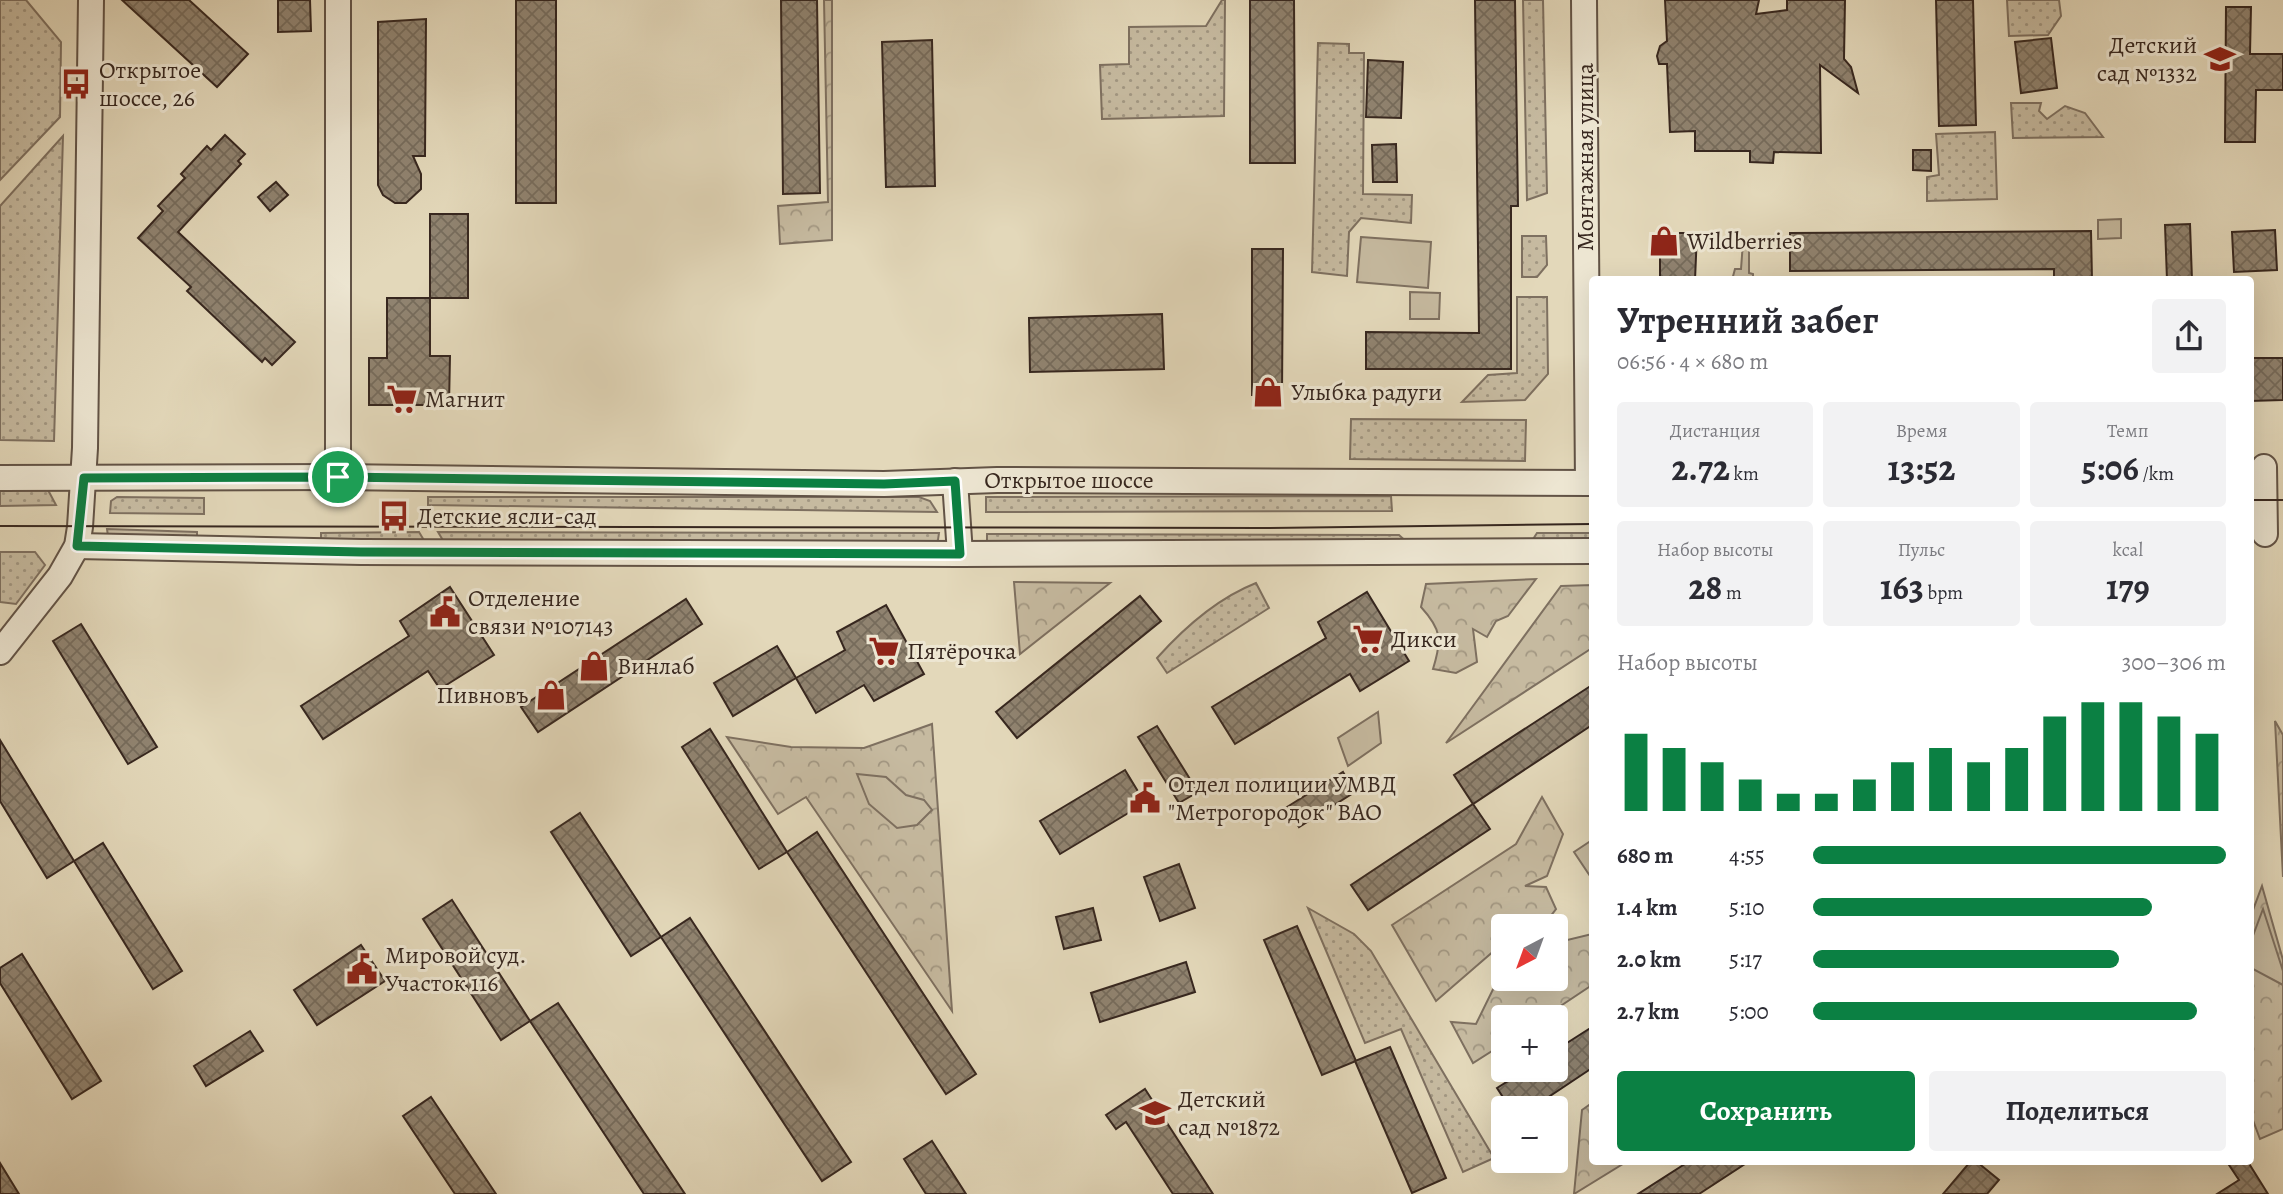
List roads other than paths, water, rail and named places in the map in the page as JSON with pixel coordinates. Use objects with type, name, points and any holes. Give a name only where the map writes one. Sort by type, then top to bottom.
[{"type":"street","points":[[0,652],[60,576],[77,546],[84,478],[91,0]]},
{"type":"street","points":[[338,0],[338,477]]},
{"type":"street","name":"Монтажная улица","points":[[1584,0],[1589,402]]},
{"type":"street","points":[[2266,467],[2266,535]]},
{"type":"street","name":"Открытое шоссе","points":[[0,478],[338,477],[884,484],[955,481],[1589,483]]},
{"type":"street","points":[[955,481],[960,554]]},
{"type":"street","points":[[77,546],[361,552],[960,554],[1589,551]]},
{"type":"tram line","points":[[2254,500],[2283,500]]},
{"type":"tram line","points":[[0,526],[1262,528],[1589,524]]},
{"type":"place","name":"Детский сад №1332","points":[[2220,59]]},
{"type":"place","name":"Открытое шоссе, 26","points":[[76,84]]},
{"type":"place","name":"Wildberries","points":[[1664,241]]},
{"type":"place","name":"Улыбка радуги","points":[[1268,392]]},
{"type":"place","name":"Магнит","points":[[402,399]]},
{"type":"place","name":"Детские ясли-сад","points":[[394,516]]},
{"type":"place","name":"Отделение связи №107143","points":[[445,612]]},
{"type":"place","name":"Дикси","points":[[1368,639]]},
{"type":"place","name":"Пятёрочка","points":[[884,651]]},
{"type":"place","name":"Винлаб","points":[[594,666]]},
{"type":"place","name":"Пивновъ","points":[[551,695]]},
{"type":"place","name":"Отдел полиции УМВД \"Метрогородок\" ВАО","points":[[1145,798]]},
{"type":"place","name":"Мировой суд. Участок 116","points":[[362,969]]},
{"type":"place","name":"Детский сад №1872","points":[[1155,1113]]}]
